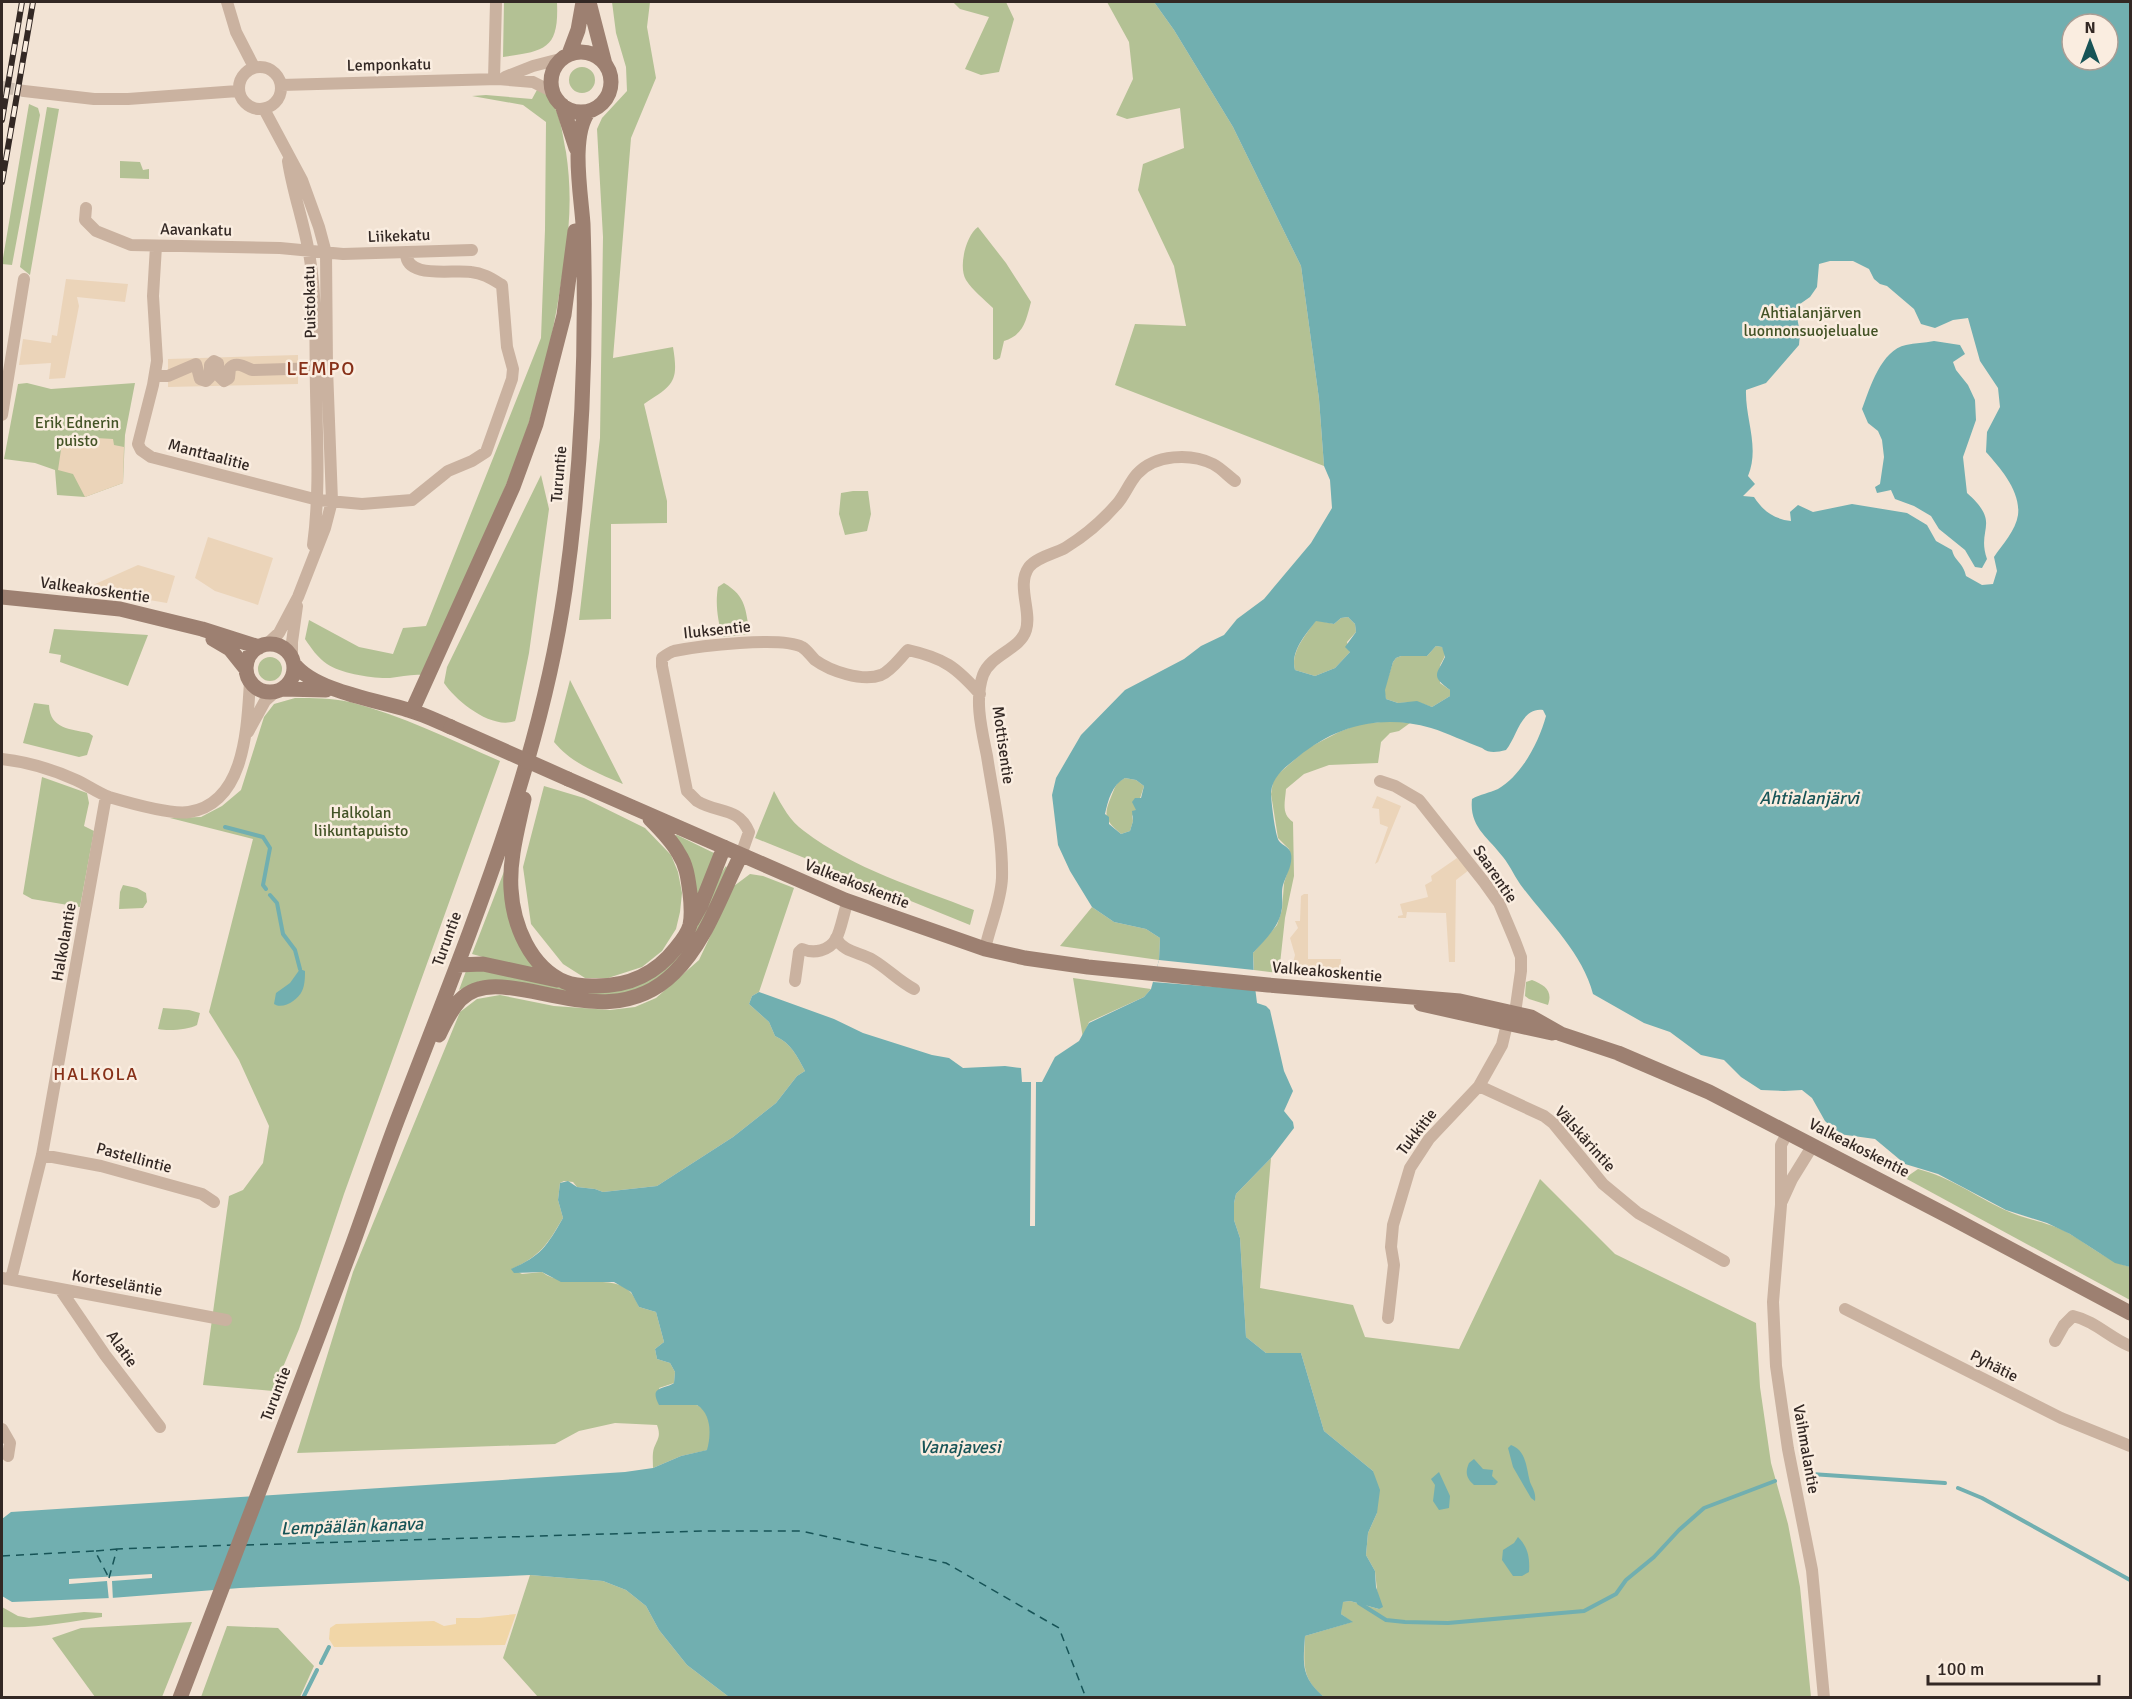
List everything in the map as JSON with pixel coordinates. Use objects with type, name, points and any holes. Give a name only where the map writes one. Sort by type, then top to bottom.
[{"type":"main road","points":[[567,56],[578,30],[583,2]]},
{"type":"main road","points":[[589,2],[605,64],[610,73],[609,93],[604,102],[589,111],[577,112],[562,105],[553,92],[551,76],[555,67],[567,56],[579,52],[598,57],[605,64]]},
{"type":"main road","name":"Turuntie","points":[[562,105],[578,158]]},
{"type":"main road","name":"Turuntie","points":[[180,1698],[489,880],[537,726],[565,591],[576,484],[582,384],[584,266],[578,158],[582,120],[589,111]]},
{"type":"main road","points":[[412,711],[508,498],[536,424],[564,315],[580,180]]},
{"type":"main road","name":"Valkeakoskentie","points":[[2,597],[112,608],[152,615],[263,646]]},
{"type":"main road","name":"Valkeakoskentie","points":[[183,624],[230,649],[248,675]]},
{"type":"main road","points":[[263,646],[281,647],[293,661],[292,678],[279,691],[260,690],[248,675],[249,656],[263,646]]},
{"type":"main road","name":"Valkeakoskentie","points":[[293,661],[310,679],[341,691],[412,711],[848,901],[986,949],[1043,961],[1141,973],[1460,1001],[1511,1018],[1531,1017],[1562,1034],[1657,1068],[1710,1092],[2130,1313]]},
{"type":"main road","name":"Valkeakoskentie","points":[[279,691],[341,691]]},
{"type":"main road","points":[[537,726],[510,869],[511,889],[517,925],[526,944],[538,961],[565,982]]},
{"type":"main road","points":[[644,813],[672,843],[686,868],[691,899],[690,925]]},
{"type":"main road","points":[[457,965],[483,964],[579,985],[621,985],[644,976],[670,956],[681,941],[701,905],[724,848]]},
{"type":"main road","points":[[398,1119],[460,999],[480,988],[501,986],[587,1002],[613,1002],[639,996],[661,984],[684,963],[703,934],[741,855]]},
{"type":"street","points":[[227,2],[236,32],[254,68]]},
{"type":"street","points":[[496,2],[496,79]]},
{"type":"street","name":"Lemponkatu","points":[[496,79],[567,56]]},
{"type":"street","points":[[254,68],[268,69],[279,78],[281,85],[279,98],[270,107],[264,109],[257,109],[244,103],[238,91],[240,79],[248,70],[254,68]]},
{"type":"street","name":"Lemponkatu","points":[[281,85],[496,79],[533,82],[553,92]]},
{"type":"street","points":[[24,91],[94,99],[128,99],[238,91]]},
{"type":"street","name":"Puistokatu","points":[[264,109],[302,180],[326,253],[318,500],[311,561]]},
{"type":"street","name":"Puistokatu","points":[[263,646],[279,633],[298,597],[325,528],[332,501],[309,250],[306,230],[291,183],[287,154]]},
{"type":"street","name":"Aavankatu","points":[[86,208],[85,220],[96,231],[108,238],[131,245],[280,248],[326,253]]},
{"type":"street","name":"Manttaalitie","points":[[156,246],[153,296],[157,356],[155,376],[138,444],[143,453],[318,500],[362,504],[412,500],[448,471],[486,452],[512,379],[513,369],[507,347],[501,285],[483,274],[472,272],[422,271],[411,267],[406,258],[406,252]]},
{"type":"street","name":"Liikekatu","points":[[326,253],[472,250]]},
{"type":"street","points":[[2,415],[24,279]]},
{"type":"street","points":[[155,376],[168,376],[196,364],[200,379],[206,381],[210,377],[210,364],[214,361],[218,363],[219,376],[224,381],[229,378],[232,365],[243,365],[252,370],[321,368]]},
{"type":"street","name":"Mottisentie","points":[[986,949],[1001,890],[1002,877],[998,823],[981,723],[980,694],[983,674],[994,658],[1006,652],[1024,635],[1027,621],[1024,588],[1029,567],[1065,548],[1084,534],[1117,504],[1138,473],[1157,460],[1184,457],[1213,464],[1235,481]]},
{"type":"street","name":"Puistokatu","points":[[293,661],[298,597]]},
{"type":"street","name":"Iluksentie","points":[[741,855],[749,832],[745,824],[738,816],[697,801],[687,790],[662,658],[672,652],[716,646],[783,642],[803,647],[817,661],[839,671],[872,677],[889,670],[908,650],[950,664],[980,694]]},
{"type":"street","points":[[247,733],[248,675]]},
{"type":"street","points":[[2,759],[50,769],[106,796],[176,812],[188,812],[202,808],[217,799],[232,780],[247,733],[265,701],[279,691]]},
{"type":"street","name":"Saarentie","points":[[1380,781],[1395,786],[1419,800],[1498,903],[1521,957],[1520,987],[1511,1018]]},
{"type":"street","name":"Halkolantie","points":[[6,1278],[42,1155],[106,796]]},
{"type":"street","points":[[795,981],[799,952],[802,949],[815,952],[828,947],[836,938],[848,901]]},
{"type":"street","points":[[836,938],[846,950],[870,958],[898,980],[914,988]]},
{"type":"street","name":"Tukkitie","points":[[1388,1318],[1394,1266],[1391,1247],[1392,1225],[1410,1168],[1429,1139],[1479,1086],[1502,1045],[1511,1018]]},
{"type":"street","name":"Välskärintie","points":[[1479,1086],[1544,1116],[1553,1123],[1603,1184],[1638,1212],[1693,1246],[1724,1261]]},
{"type":"street","name":"Vaihmalantie","points":[[1788,1132],[1781,1145],[1781,1205],[1773,1302],[1776,1366],[1788,1449],[1812,1570],[1824,1698]]},
{"type":"street","name":"Vaihmalantie","points":[[1781,1205],[1792,1179],[1813,1145]]},
{"type":"street","name":"Pastellintie","points":[[42,1155],[101,1166],[201,1194],[214,1202]]},
{"type":"street","name":"Korteseläntie","points":[[6,1278],[226,1320]]},
{"type":"street","name":"Alatie","points":[[60,1289],[105,1355],[160,1427]]},
{"type":"street","name":"Pyhätie","points":[[1845,1309],[2061,1418],[2130,1446]]},
{"type":"street","points":[[2055,1341],[2064,1325],[2073,1316],[2091,1323],[2130,1346]]},
{"type":"street","points":[[2,1430],[10,1443],[8,1455]]},
{"type":"green space","points":[[504,2],[557,2],[555,30],[547,45],[530,52],[503,57]]},
{"type":"green space","points":[[612,2],[650,2],[647,27],[656,78],[631,138],[613,358],[673,347],[675,368],[672,382],[644,404],[667,501],[667,523],[611,524],[611,619],[579,620],[600,438],[603,237],[597,129],[602,118],[627,91],[626,67],[616,33]]},
{"type":"green space","points":[[953,2],[1006,2],[1014,19],[999,72],[981,75],[965,69],[989,17],[960,9]]},
{"type":"green space","points":[[1107,2],[1154,2],[1174,30],[1233,127],[1301,266],[1319,399],[1324,466],[1115,385],[1135,324],[1186,326],[1174,266],[1138,190],[1143,164],[1184,148],[1180,108],[1127,119],[1116,115],[1133,79],[1129,42]]},
{"type":"green space","points":[[582,67],[591,71],[595,80],[591,89],[582,93],[573,89],[569,80],[573,71]]},
{"type":"green space","points":[[538,88],[551,101],[561,125],[568,169],[569,218],[564,266],[552,332],[541,380],[519,452],[422,675],[383,678],[357,675],[340,670],[321,659],[305,639],[309,620],[359,647],[393,654],[403,628],[426,626],[541,338],[546,122],[523,105],[472,96],[532,99]]},
{"type":"green space","points":[[29,104],[38,108],[40,115],[12,265],[2,264]]},
{"type":"green space","points":[[47,107],[59,109],[30,275],[20,267]]},
{"type":"green space","points":[[120,161],[140,162],[143,170],[149,169],[149,179],[120,178]]},
{"type":"green space","points":[[978,227],[1006,263],[1031,302],[1020,331],[1004,341],[1000,358],[996,360],[993,359],[993,308],[966,280],[963,267],[967,244]]},
{"type":"green space","name":"Erik Ednerin puisto","points":[[27,383],[51,389],[135,383],[125,435],[123,483],[85,497],[57,495],[55,470],[35,463],[4,459],[18,384]]},
{"type":"green space","points":[[541,475],[549,509],[529,653],[515,721],[506,723],[486,718],[475,712],[457,698],[444,683],[447,667]]},
{"type":"green space","points":[[868,491],[871,514],[867,531],[845,535],[839,514],[841,493]]},
{"type":"green space","points":[[724,583],[737,593],[744,604],[750,634],[722,637],[717,600],[718,587]]},
{"type":"green space","points":[[1348,617],[1355,624],[1356,632],[1347,642],[1350,652],[1335,668],[1315,676],[1295,670],[1297,650],[1316,620],[1334,624],[1341,618]]},
{"type":"green space","points":[[54,629],[148,635],[128,686],[60,662],[61,655],[49,653]]},
{"type":"green space","points":[[1436,646],[1442,647],[1445,653],[1440,666],[1440,683],[1450,690],[1450,696],[1432,707],[1417,702],[1398,703],[1386,699],[1384,690],[1396,658],[1427,656]]},
{"type":"green space","points":[[270,657],[275,658],[281,664],[281,674],[275,680],[270,681],[265,680],[259,674],[258,669],[259,664],[265,658]]},
{"type":"green space","points":[[570,680],[623,784],[577,762],[554,742]]},
{"type":"green space","name":"Halkolan liikuntapuisto","points":[[295,698],[336,700],[369,707],[426,728],[500,761],[344,1194],[299,1329],[273,1391],[203,1385],[229,1196],[243,1190],[263,1163],[269,1126],[239,1060],[209,1012],[253,839],[170,818],[201,817],[222,806],[241,790],[264,717],[274,704]]},
{"type":"green space","points":[[34,703],[49,705],[53,719],[62,726],[93,736],[87,755],[79,757],[23,743]]},
{"type":"green space","points":[[1392,721],[1410,723],[1399,731],[1390,733],[1381,742],[1378,763],[1329,765],[1304,774],[1286,789],[1285,812],[1293,822],[1294,876],[1285,918],[1279,973],[1254,970],[1253,953],[1277,925],[1282,910],[1284,883],[1291,857],[1289,849],[1278,838],[1271,794],[1273,782],[1277,775],[1308,748],[1339,732],[1359,724]]},
{"type":"green space","points":[[42,777],[87,793],[89,803],[84,826],[94,831],[80,907],[32,899],[23,894]]},
{"type":"green space","points":[[1125,778],[1136,780],[1144,786],[1136,811],[1132,816],[1130,831],[1121,834],[1109,821],[1106,813],[1116,786]]},
{"type":"green space","points":[[544,786],[584,798],[645,828],[671,855],[678,872],[682,893],[676,929],[662,951],[642,967],[608,978],[585,978],[563,964],[531,924],[523,867]]},
{"type":"green space","points":[[774,791],[783,808],[795,823],[823,844],[865,867],[974,910],[970,925],[755,838]]},
{"type":"green space","points":[[677,835],[716,854],[694,905],[674,836]]},
{"type":"green space","points":[[726,866],[703,923],[677,963],[642,990],[595,999],[498,980],[480,981],[459,990],[466,971],[476,969],[576,991],[652,977]]},
{"type":"green space","points":[[505,869],[506,887],[545,974],[472,954]]},
{"type":"green space","points":[[750,874],[763,876],[794,888],[759,992],[752,996],[749,1004],[769,1022],[775,1036],[789,1046],[805,1071],[797,1076],[776,1103],[733,1137],[657,1186],[603,1192],[577,1187],[573,1182],[560,1183],[558,1200],[563,1218],[537,1254],[512,1269],[522,1274],[542,1272],[564,1280],[615,1284],[625,1287],[639,1307],[656,1312],[664,1342],[655,1349],[657,1359],[670,1363],[675,1372],[674,1383],[659,1388],[670,1405],[693,1405],[704,1409],[710,1427],[708,1450],[681,1456],[653,1468],[653,1450],[659,1434],[657,1425],[615,1423],[579,1431],[555,1444],[297,1453],[353,1272],[460,1012],[477,999],[500,995],[554,1006],[610,1010],[635,1007],[656,998],[699,960],[734,886]]},
{"type":"green space","points":[[123,885],[146,893],[147,902],[143,908],[119,909],[120,892]]},
{"type":"green space","points":[[1092,907],[1114,922],[1146,929],[1160,938],[1159,960],[1060,946]]},
{"type":"green space","points":[[1073,978],[1151,989],[1144,997],[1089,1022],[1083,1038]]},
{"type":"green space","points":[[1532,980],[1541,984],[1549,992],[1548,1005],[1525,996],[1526,982]]},
{"type":"green space","points":[[163,1008],[200,1013],[197,1025],[178,1030],[158,1029]]},
{"type":"green space","points":[[1271,1158],[1260,1288],[1353,1305],[1365,1337],[1459,1349],[1540,1179],[1615,1254],[1756,1323],[1760,1387],[1771,1463],[1788,1524],[1800,1587],[1811,1697],[1324,1697],[1308,1677],[1304,1655],[1305,1636],[1352,1622],[1341,1614],[1342,1602],[1350,1601],[1379,1609],[1375,1571],[1366,1555],[1368,1533],[1377,1513],[1373,1471],[1324,1431],[1301,1353],[1266,1353],[1246,1337],[1240,1238],[1234,1220],[1234,1203],[1236,1194]]},
{"type":"green space","points":[[1918,1169],[1952,1182],[1994,1205],[2062,1230],[2106,1257],[2130,1267],[2130,1300],[1905,1178]]},
{"type":"green space","points":[[530,1575],[603,1581],[626,1590],[646,1606],[659,1630],[687,1665],[729,1697],[538,1697],[503,1658]]},
{"type":"green space","points":[[2,1607],[18,1616],[29,1618],[84,1612],[102,1613],[102,1617],[39,1626],[2,1627]]},
{"type":"green space","points":[[192,1622],[162,1697],[95,1697],[52,1638],[81,1628]]},
{"type":"green space","points":[[227,1626],[278,1628],[314,1666],[300,1697],[201,1697]]},
{"type":"sand","points":[[516,1614],[505,1645],[334,1647],[329,1639],[330,1628],[336,1624],[434,1621],[444,1626],[456,1624],[456,1618]]},
{"type":"shaded area","points":[[66,279],[128,284],[125,302],[77,297],[79,306],[65,378],[49,379],[51,363],[19,365],[23,339],[51,343],[52,335],[57,336]]},
{"type":"shaded area","points":[[298,355],[298,384],[168,387],[168,359]]},
{"type":"shaded area","points":[[63,436],[113,439],[114,445],[124,447],[123,483],[85,497],[73,474],[58,470]]},
{"type":"shaded area","points":[[208,537],[273,558],[258,605],[215,591],[195,578]]},
{"type":"shaded area","points":[[138,565],[175,576],[167,603],[84,589]]},
{"type":"shaded area","points":[[1377,796],[1401,806],[1378,862],[1375,864],[1388,827],[1380,824],[1379,809],[1372,808]]},
{"type":"shaded area","points":[[1457,858],[1469,870],[1456,880],[1455,962],[1449,962],[1446,913],[1407,912],[1406,918],[1398,918],[1398,916],[1403,915],[1400,904],[1428,897],[1425,885],[1432,881],[1431,876]]},
{"type":"shaded area","points":[[1308,894],[1308,959],[1341,959],[1340,971],[1292,967],[1295,955],[1290,938],[1298,928],[1295,921],[1300,921],[1301,896]]},
{"type":"water","points":[[1154,2],[2130,2],[2130,1267],[2115,1263],[2070,1234],[2047,1223],[2006,1210],[1938,1174],[1905,1164],[1875,1139],[1839,1134],[1825,1121],[1812,1098],[1802,1090],[1761,1090],[1741,1077],[1724,1060],[1701,1055],[1670,1032],[1644,1023],[1593,994],[1581,965],[1564,938],[1520,884],[1473,817],[1472,799],[1498,789],[1522,767],[1543,726],[1546,716],[1543,710],[1529,713],[1520,724],[1506,750],[1497,752],[1488,751],[1431,728],[1413,724],[1395,722],[1361,725],[1328,737],[1313,746],[1281,772],[1272,786],[1271,796],[1276,832],[1279,841],[1290,852],[1291,862],[1282,890],[1281,915],[1271,932],[1253,953],[1254,979],[1257,1003],[1270,1010],[1284,1071],[1293,1091],[1284,1111],[1293,1122],[1294,1128],[1271,1158],[1236,1194],[1234,1203],[1234,1220],[1240,1238],[1246,1337],[1266,1353],[1301,1353],[1324,1431],[1373,1471],[1380,1490],[1377,1513],[1368,1533],[1366,1555],[1375,1571],[1376,1587],[1383,1607],[1379,1609],[1350,1601],[1343,1602],[1341,1614],[1353,1622],[1305,1636],[1304,1663],[1307,1677],[1324,1697],[729,1697],[687,1665],[659,1630],[646,1606],[626,1590],[603,1581],[530,1575],[240,1588],[111,1598],[12,1602],[2,1596],[2,1519],[11,1512],[625,1472],[653,1468],[681,1456],[707,1450],[709,1426],[702,1409],[697,1405],[659,1405],[656,1399],[656,1392],[674,1383],[675,1372],[670,1363],[657,1359],[655,1349],[664,1342],[656,1312],[639,1307],[631,1292],[614,1282],[561,1282],[542,1272],[514,1273],[511,1269],[536,1255],[563,1218],[558,1200],[560,1183],[568,1181],[577,1187],[603,1192],[657,1186],[733,1137],[776,1103],[797,1076],[805,1071],[789,1046],[775,1036],[769,1022],[749,1004],[752,996],[759,992],[834,1019],[863,1033],[932,1055],[949,1058],[963,1068],[1005,1066],[1021,1068],[1022,1082],[1042,1082],[1055,1057],[1079,1041],[1089,1023],[1144,997],[1151,989],[1159,960],[1160,938],[1146,929],[1114,922],[1092,907],[1070,871],[1058,845],[1052,795],[1056,778],[1081,735],[1125,690],[1224,635],[1237,619],[1264,599],[1311,543],[1332,508],[1330,480],[1324,466],[1319,399],[1301,266],[1233,127],[1174,30]],"holes":[[[1830,261],[1853,261],[1869,269],[1874,279],[1887,286],[1914,309],[1921,324],[1935,328],[1953,320],[1968,318],[1980,361],[1998,388],[2000,407],[1987,432],[1986,452],[2008,480],[2018,506],[2015,526],[1994,557],[1997,571],[1993,584],[1982,585],[1966,576],[1952,550],[1936,541],[1927,525],[1907,513],[1852,504],[1813,512],[1798,505],[1790,512],[1791,521],[1770,514],[1754,497],[1743,496],[1755,484],[1748,476],[1753,454],[1746,390],[1766,383],[1799,345],[1800,333],[1796,312],[1800,304],[1810,297],[1817,287],[1819,264]],[[1348,617],[1355,624],[1356,632],[1345,647],[1350,652],[1335,668],[1315,676],[1295,670],[1297,650],[1316,621],[1334,624],[1341,618]],[[1436,646],[1442,647],[1445,657],[1437,675],[1450,690],[1450,696],[1432,707],[1417,701],[1398,703],[1386,699],[1385,690],[1396,658],[1427,656]],[[1125,778],[1136,780],[1144,786],[1141,798],[1135,798],[1132,802],[1136,810],[1132,811],[1133,821],[1130,831],[1121,834],[1109,824],[1109,817],[1105,814],[1109,798]]]},
{"type":"water","points":[[1934,341],[1960,345],[1965,354],[1953,362],[1975,400],[1976,420],[1963,457],[1967,493],[1977,503],[1986,519],[1984,549],[1987,559],[1982,568],[1975,567],[1965,550],[1939,529],[1931,516],[1895,499],[1891,490],[1877,493],[1875,487],[1880,484],[1884,457],[1882,440],[1878,431],[1868,423],[1862,409],[1869,391],[1883,362],[1897,348]]},
{"type":"water","points":[[300,969],[305,971],[305,981],[300,994],[286,1005],[274,1004],[276,993],[290,983]]},
{"type":"water","points":[[1511,1445],[1523,1456],[1535,1493],[1535,1501],[1513,1467],[1508,1448]]},
{"type":"water","points":[[1474,1459],[1483,1469],[1493,1470],[1492,1476],[1498,1482],[1495,1485],[1474,1485],[1471,1482],[1467,1469],[1469,1463]]},
{"type":"water","points":[[1439,1472],[1450,1496],[1449,1508],[1439,1510],[1433,1501],[1435,1485],[1431,1479]]},
{"type":"water","points":[[1518,1537],[1528,1553],[1529,1572],[1522,1576],[1513,1576],[1502,1560],[1503,1550],[1514,1543]]},
{"type":"pier","points":[[1159,960],[1254,970],[1255,990],[1153,982]]},
{"type":"pier","points":[[1031,1082],[1036,1082],[1035,1226],[1030,1226]]},
{"type":"pier","points":[[152,1574],[152,1578],[112,1581],[113,1601],[109,1601],[107,1581],[69,1584],[69,1579]]},
{"type":"waterway","points":[[225,827],[263,837],[270,848],[263,885],[266,889]]},
{"type":"waterway","points":[[270,895],[277,903],[283,934],[295,950],[300,969]]},
{"type":"waterway","points":[[1811,1474],[1945,1483]]},
{"type":"waterway","points":[[1359,1603],[1386,1620],[1405,1622],[1448,1623],[1584,1611],[1616,1594],[1626,1580],[1654,1557],[1704,1508],[1775,1481]]},
{"type":"waterway","points":[[1958,1488],[1982,1498],[2130,1580]]},
{"type":"waterway","points":[[321,1663],[329,1647]]},
{"type":"waterway","points":[[303,1698],[317,1670]]},
{"type":"ferry route","points":[[246,1545],[704,1531],[801,1531],[946,1563],[1059,1628],[1086,1698]]},
{"type":"ferry route","points":[[109,1578],[117,1549],[233,1545]]},
{"type":"ferry route","points":[[96,1551],[117,1549]]},
{"type":"ferry route","points":[[2,1556],[95,1551],[109,1578]]},
{"type":"tunnel","points":[[2,87],[24,91]]},
{"type":"railway","points":[[2,120],[22,2]]},
{"type":"railway","points":[[2,182],[33,2]]},
{"type":"district","name":"LEMPO","points":[[321,368]]},
{"type":"district","name":"HALKOLA","points":[[96,1074]]},
{"type":"park label","name":"Ahtialanjärven luonnonsuojelualue","points":[[1811,322]]},
{"type":"water label","name":"Ahtialanjärvi","points":[[1809,798]]},
{"type":"water label","name":"Vanajavesi","points":[[960,1447]]},
{"type":"water label","name":"Lempäälän kanava","points":[[352,1526]]}]
